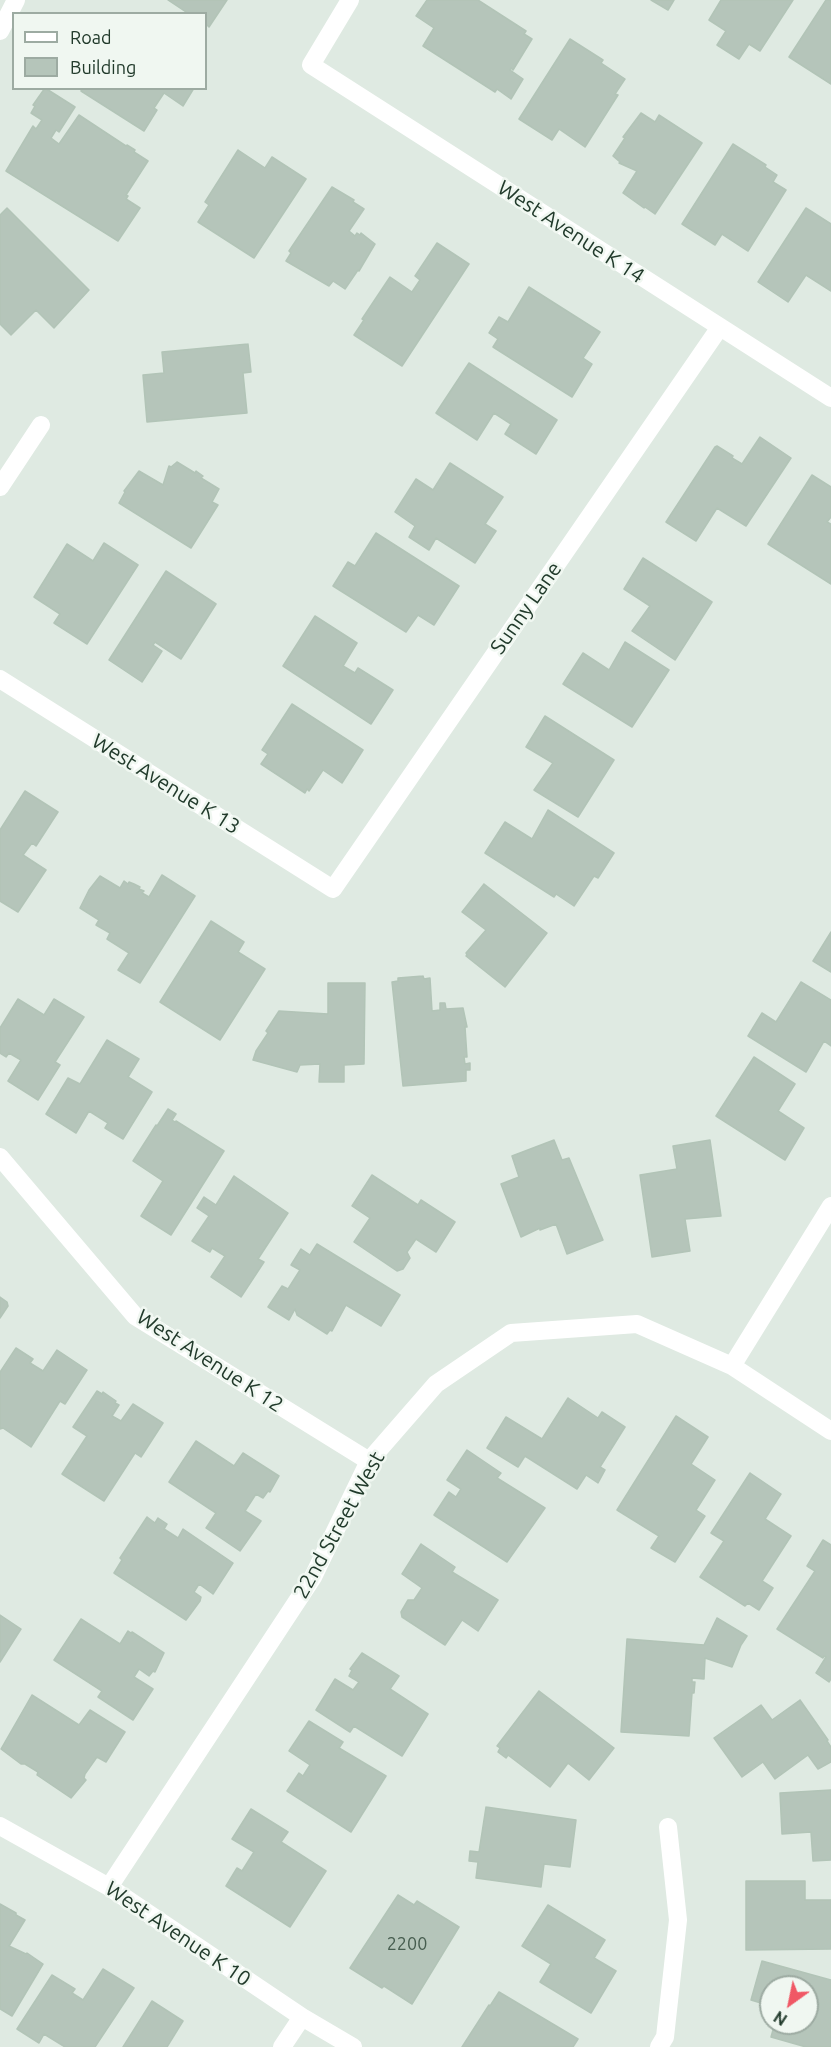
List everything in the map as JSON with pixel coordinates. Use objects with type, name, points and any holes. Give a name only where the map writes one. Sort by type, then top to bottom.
[{"type":"street","points":[[0,31],[16,0]]},
{"type":"street","name":"West Avenue K 14","points":[[350,0],[311,65],[831,398]]},
{"type":"street","name":"Sunny Lane","points":[[333,889],[720,327]]},
{"type":"street","points":[[0,487],[41,425]]},
{"type":"street","name":"West Avenue K 13","points":[[0,678],[333,889]]},
{"type":"street","name":"West Avenue K 12","points":[[0,1157],[135,1316],[369,1461]]},
{"type":"street","points":[[831,1206],[732,1366],[831,1431]]},
{"type":"street","name":"22nd Street West","points":[[109,1887],[313,1577],[369,1461],[435,1384],[511,1333],[637,1324],[732,1366]]},
{"type":"street","name":"West Avenue K 10","points":[[0,1826],[109,1887],[302,2017],[353,2047]]},
{"type":"street","points":[[659,2047],[665,2037],[678,1920],[668,1827]]},
{"type":"street","points":[[282,2047],[302,2017]]},
{"type":"building","points":[[168,0],[227,0],[209,27],[207,12],[186,12]]},
{"type":"building","points":[[427,0],[478,0],[526,31],[524,34],[532,39],[513,70],[511,68],[510,70],[523,79],[511,99],[497,89],[495,92],[423,46],[434,28],[416,16]]},
{"type":"building","points":[[651,0],[674,0],[668,10]]},
{"type":"building","points":[[721,0],[793,0],[760,51],[749,44],[739,59],[717,45],[726,31],[709,20]]},
{"type":"building","points":[[826,0],[831,0],[831,84],[789,57]]},
{"type":"building","points":[[570,39],[603,60],[601,63],[625,79],[615,94],[618,95],[585,147],[559,129],[552,140],[519,119]]},
{"type":"building","points":[[44,90],[48,90],[75,107],[59,132],[56,130],[51,138],[59,144],[79,115],[135,150],[134,152],[148,161],[126,195],[128,196],[126,199],[140,208],[118,241],[6,171],[33,126],[36,129],[42,120],[31,113],[35,106],[33,105]]},
{"type":"building","points":[[193,90],[183,106],[164,93],[154,108],[157,110],[144,131],[81,91]]},
{"type":"building","points":[[641,113],[655,122],[659,115],[702,143],[655,214],[623,193],[637,171],[619,163],[613,156],[625,138],[623,137]]},
{"type":"building","points":[[733,144],[766,165],[765,167],[777,175],[773,182],[786,190],[748,251],[722,234],[715,245],[682,224]]},
{"type":"building","points":[[238,150],[265,168],[272,157],[306,179],[254,258],[198,222],[209,205],[205,202]]},
{"type":"building","points":[[332,187],[364,209],[349,231],[355,236],[361,233],[375,244],[345,289],[333,281],[329,286],[286,261],[291,253],[289,251]]},
{"type":"building","points":[[7,208],[89,290],[54,328],[36,310],[11,335],[0,324],[0,215]]},
{"type":"building","points":[[806,208],[831,224],[831,291],[806,275],[788,302],[758,282]]},
{"type":"building","points":[[437,243],[469,264],[402,366],[354,335],[390,277],[412,292],[420,280],[415,276]]},
{"type":"building","points":[[529,287],[600,332],[583,358],[592,364],[572,397],[493,347],[498,339],[489,333],[499,317],[508,322]]},
{"type":"building","points":[[248,344],[251,372],[243,373],[247,413],[147,422],[143,375],[164,373],[162,352]]},
{"type":"building","points":[[469,363],[557,420],[536,454],[505,434],[511,424],[494,413],[477,440],[436,413]]},
{"type":"building","points":[[760,437],[791,458],[746,526],[717,508],[696,541],[666,522],[715,447],[733,456],[732,458],[742,464]]},
{"type":"building","points":[[177,462],[195,473],[196,471],[203,476],[201,478],[219,489],[212,502],[218,505],[191,548],[119,503],[124,491],[139,471],[163,485],[169,466]]},
{"type":"building","points":[[450,463],[503,497],[485,524],[496,531],[475,563],[436,538],[429,550],[409,537],[415,526],[395,512],[416,479],[433,490]]},
{"type":"building","points":[[812,475],[831,487],[831,517],[827,522],[831,524],[831,584],[768,544]]},
{"type":"building","points":[[376,533],[459,586],[434,625],[418,615],[406,632],[333,586],[348,562],[355,566]]},
{"type":"building","points":[[104,543],[138,565],[87,644],[54,623],[60,614],[34,597],[67,544],[93,561]]},
{"type":"building","points":[[643,558],[712,602],[675,660],[632,631],[650,606],[624,589]]},
{"type":"building","points":[[166,571],[216,604],[181,659],[155,642],[153,645],[162,651],[142,682],[109,660]]},
{"type":"building","points":[[315,616],[357,643],[343,666],[355,673],[358,668],[393,690],[371,724],[283,666]]},
{"type":"building","points":[[625,642],[669,670],[632,727],[563,684],[583,653],[609,670]]},
{"type":"building","points":[[292,704],[363,750],[342,783],[323,770],[309,791],[307,789],[305,793],[261,764],[268,754],[262,750]]},
{"type":"building","points":[[545,716],[614,760],[578,817],[534,790],[553,763],[526,747]]},
{"type":"building","points":[[25,791],[58,812],[36,846],[32,843],[23,855],[46,870],[18,912],[0,901],[0,830]]},
{"type":"building","points":[[548,810],[614,853],[598,878],[594,876],[574,906],[556,894],[554,897],[485,853],[505,822],[532,839]]},
{"type":"building","points":[[162,875],[195,896],[140,983],[118,970],[129,953],[107,939],[110,933],[96,925],[99,920],[80,908],[89,890],[100,876],[120,888],[124,881],[134,884],[149,897]]},
{"type":"building","points":[[484,884],[547,933],[505,987],[466,956],[466,953],[486,930],[462,912]]},
{"type":"building","points":[[211,921],[244,942],[238,952],[265,969],[220,1040],[160,1002]]},
{"type":"building","points":[[831,932],[831,972],[813,961]]},
{"type":"building","points":[[423,976],[424,979],[430,978],[432,1011],[440,1010],[440,1003],[445,1003],[446,1009],[463,1008],[467,1027],[465,1027],[467,1057],[464,1057],[465,1064],[470,1063],[470,1070],[466,1070],[466,1081],[403,1086],[392,982],[398,981],[398,978]]},
{"type":"building","points":[[801,982],[831,1000],[831,1046],[824,1041],[806,1072],[748,1036],[762,1013],[776,1022]]},
{"type":"building","points":[[328,983],[365,983],[364,1064],[344,1065],[344,1082],[319,1082],[320,1064],[300,1065],[297,1072],[253,1060],[268,1033],[266,1031],[279,1011],[328,1014]]},
{"type":"building","points":[[18,999],[44,1015],[54,999],[84,1017],[55,1062],[60,1065],[38,1100],[8,1081],[21,1060],[9,1053],[6,1057],[0,1053],[0,1028]]},
{"type":"building","points":[[107,1040],[139,1059],[128,1077],[152,1092],[123,1139],[105,1128],[108,1123],[89,1111],[76,1133],[46,1114],[68,1078],[80,1084]]},
{"type":"building","points":[[754,1057],[795,1084],[778,1111],[804,1128],[785,1160],[716,1116]]},
{"type":"building","points":[[168,1109],[176,1114],[172,1120],[224,1151],[171,1235],[141,1216],[163,1181],[133,1161]]},
{"type":"building","points":[[554,1140],[562,1160],[569,1158],[603,1240],[567,1254],[556,1224],[540,1230],[540,1228],[521,1237],[501,1184],[519,1177],[512,1156]]},
{"type":"building","points":[[710,1140],[721,1216],[685,1219],[690,1251],[652,1257],[640,1175],[677,1169],[673,1146]]},
{"type":"building","points":[[372,1175],[418,1205],[421,1200],[455,1222],[436,1252],[416,1239],[407,1252],[410,1258],[403,1269],[397,1271],[354,1242],[370,1218],[352,1206]]},
{"type":"building","points":[[234,1176],[288,1213],[258,1259],[264,1262],[241,1297],[211,1277],[225,1256],[212,1248],[210,1252],[192,1241],[209,1216],[197,1208],[204,1197],[216,1205]]},
{"type":"building","points":[[317,1244],[400,1295],[381,1326],[346,1305],[332,1331],[330,1330],[327,1334],[297,1315],[295,1309],[289,1320],[268,1307],[282,1286],[288,1289],[300,1270],[291,1265],[301,1249],[310,1255]]},
{"type":"building","points":[[0,1297],[7,1302],[8,1306],[0,1318]]},
{"type":"building","points":[[16,1348],[33,1359],[30,1363],[43,1371],[57,1350],[87,1370],[65,1404],[60,1401],[31,1447],[3,1428],[0,1429],[0,1372]]},
{"type":"building","points":[[97,1391],[102,1394],[103,1392],[116,1401],[115,1403],[119,1405],[112,1416],[121,1421],[133,1404],[163,1423],[141,1457],[135,1453],[104,1501],[62,1474],[87,1436],[73,1427]]},
{"type":"building","points":[[568,1398],[598,1418],[602,1412],[625,1427],[600,1467],[605,1470],[598,1483],[586,1475],[577,1489],[525,1456],[518,1467],[487,1448],[506,1417],[542,1439]]},
{"type":"building","points":[[676,1416],[708,1437],[691,1464],[715,1480],[696,1510],[705,1516],[675,1562],[651,1548],[659,1536],[617,1510]]},
{"type":"building","points":[[196,1441],[234,1466],[243,1453],[279,1476],[270,1492],[268,1491],[263,1498],[256,1494],[245,1511],[261,1521],[240,1551],[206,1528],[216,1513],[169,1482]]},
{"type":"building","points":[[467,1450],[501,1473],[497,1478],[545,1508],[507,1562],[434,1515],[449,1492],[456,1497],[461,1489],[447,1480]]},
{"type":"building","points":[[750,1473],[781,1494],[765,1519],[791,1536],[762,1581],[773,1588],[759,1610],[748,1603],[745,1606],[700,1577],[724,1541],[711,1533]]},
{"type":"building","points":[[147,1517],[155,1523],[158,1518],[167,1524],[164,1529],[178,1538],[183,1529],[233,1563],[213,1594],[199,1584],[194,1592],[201,1597],[200,1601],[186,1620],[114,1573],[122,1560],[120,1558]]},
{"type":"building","points":[[823,1540],[831,1545],[831,1679],[829,1682],[816,1673],[826,1657],[823,1658],[777,1629],[815,1571],[807,1566]]},
{"type":"building","points":[[421,1544],[455,1567],[452,1572],[498,1600],[478,1631],[462,1620],[445,1645],[402,1617],[401,1612],[408,1600],[414,1600],[422,1588],[402,1574]]},
{"type":"building","points":[[0,1615],[21,1629],[0,1662]]},
{"type":"building","points":[[717,1618],[747,1636],[732,1667],[705,1658],[704,1679],[692,1678],[692,1682],[695,1682],[689,1736],[621,1732],[627,1639],[704,1645]]},
{"type":"building","points":[[81,1619],[120,1644],[128,1631],[164,1653],[155,1672],[153,1671],[149,1676],[139,1669],[134,1677],[153,1689],[133,1720],[98,1697],[102,1691],[54,1660]]},
{"type":"building","points":[[362,1653],[399,1676],[390,1689],[428,1714],[402,1756],[354,1726],[350,1732],[316,1710],[335,1679],[353,1690],[359,1682],[349,1676],[352,1670],[350,1669]]},
{"type":"building","points":[[539,1691],[614,1748],[589,1780],[568,1763],[550,1787],[508,1755],[506,1758],[498,1752],[500,1748],[497,1746]]},
{"type":"building","points":[[32,1695],[79,1725],[90,1710],[125,1732],[106,1762],[97,1757],[85,1774],[86,1780],[71,1798],[37,1775],[38,1772],[21,1764],[1,1749]]},
{"type":"building","points":[[800,1700],[828,1740],[831,1747],[831,1762],[818,1769],[808,1755],[775,1779],[763,1762],[742,1777],[714,1738],[761,1705],[772,1720]]},
{"type":"building","points":[[309,1721],[343,1742],[339,1748],[386,1776],[351,1832],[287,1791],[299,1773],[303,1776],[310,1765],[289,1751]]},
{"type":"building","points":[[831,1790],[831,1860],[813,1861],[811,1832],[782,1834],[780,1793]]},
{"type":"building","points":[[486,1807],[576,1820],[570,1867],[544,1864],[541,1887],[476,1878],[478,1862],[469,1861],[470,1851],[479,1852]]},
{"type":"building","points":[[251,1809],[288,1832],[281,1842],[326,1871],[290,1927],[226,1886],[237,1868],[242,1871],[254,1852],[232,1839]]},
{"type":"building","points":[[746,1881],[805,1881],[805,1900],[831,1900],[831,1949],[746,1950]]},
{"type":"building","points":[[398,1895],[414,1905],[417,1901],[459,1927],[412,2004],[350,1968]]},
{"type":"building","points":[[0,1904],[25,1920],[9,1946],[27,1953],[43,1964],[12,2016],[0,2009]]},
{"type":"building","points":[[548,1905],[605,1940],[594,1958],[616,1971],[591,2013],[540,1982],[551,1964],[522,1946]]},
{"type":"building","points":[[762,1961],[813,1975],[759,1975],[759,2002],[751,2000]]},
{"type":"building","points":[[103,1969],[134,1988],[95,2047],[65,2047],[44,2034],[39,2043],[17,2029],[52,1975],[75,1989],[72,1993],[83,2000]]},
{"type":"building","points":[[819,1977],[831,1980],[831,2047],[806,2047],[771,2037],[772,2035],[819,2035]]},
{"type":"building","points":[[499,1992],[578,2039],[573,2047],[462,2047]]},
{"type":"building","points":[[152,2001],[183,2021],[167,2047],[123,2047]]}]
